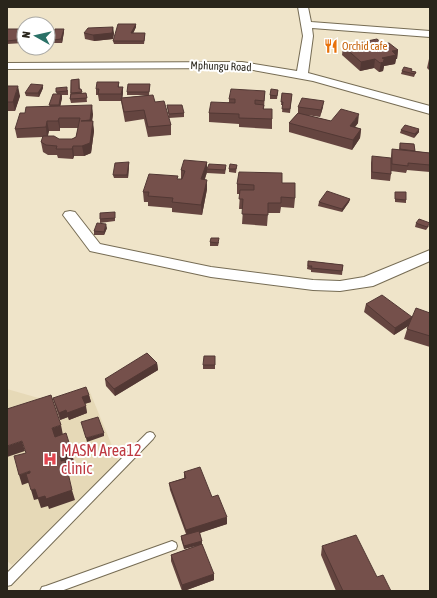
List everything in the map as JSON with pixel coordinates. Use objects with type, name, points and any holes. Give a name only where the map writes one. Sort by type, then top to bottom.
[{"type":"street","points":[[302,76],[307,48],[307,25],[303,7]]},
{"type":"street","points":[[307,25],[430,34]]},
{"type":"street","name":"Mphungu Road","points":[[7,66],[242,65],[272,69],[302,76],[430,110]]},
{"type":"street","points":[[70,215],[95,248],[211,272],[313,285],[340,286],[367,282],[430,255]]},
{"type":"lane","points":[[7,581],[150,436]]},
{"type":"lane","points":[[46,591],[172,546]]},
{"type":"shaded area","points":[[7,389],[49,401],[89,390],[120,465],[12,565],[7,561]]},
{"type":"building","points":[[118,24],[136,24],[131,33],[145,33],[144,41],[113,41]]},
{"type":"building","points":[[113,27],[112,33],[93,35],[84,33],[88,28]]},
{"type":"building","points":[[7,29],[16,29],[16,40],[7,41]]},
{"type":"building","points":[[56,29],[64,29],[61,39],[56,40]]},
{"type":"building","points":[[377,39],[383,44],[389,43],[398,50],[392,51],[396,55],[382,58],[385,60],[383,61],[384,62],[380,63],[375,59],[361,62],[343,46]]},
{"type":"building","points":[[404,67],[412,69],[411,71],[416,72],[415,74],[402,71]]},
{"type":"building","points":[[79,79],[79,89],[81,89],[82,92],[71,93],[71,80]]},
{"type":"building","points":[[97,82],[119,82],[118,87],[123,87],[121,94],[98,94],[99,89],[96,89]]},
{"type":"building","points":[[31,84],[43,85],[38,93],[25,93]]},
{"type":"building","points":[[128,84],[150,84],[149,92],[127,92]]},
{"type":"building","points":[[7,86],[18,86],[13,102],[7,102]]},
{"type":"building","points":[[67,87],[67,91],[56,92],[56,88]]},
{"type":"building","points":[[231,89],[265,91],[264,101],[255,100],[255,104],[264,105],[263,109],[272,109],[272,119],[239,118],[239,114],[209,113],[211,102],[235,103],[235,99],[229,99]]},
{"type":"building","points":[[271,89],[278,90],[277,96],[270,95]]},
{"type":"building","points":[[86,93],[87,98],[70,99],[71,94]]},
{"type":"building","points":[[282,93],[292,94],[290,109],[282,109]]},
{"type":"building","points":[[53,94],[61,94],[59,105],[49,105]]},
{"type":"building","points":[[153,95],[155,102],[164,101],[171,125],[148,127],[144,110],[124,112],[121,98]]},
{"type":"building","points":[[302,98],[324,101],[321,110],[298,107]]},
{"type":"building","points":[[92,105],[90,120],[81,121],[93,121],[90,143],[82,146],[73,146],[72,149],[56,149],[57,146],[46,145],[41,142],[43,136],[54,136],[59,139],[72,139],[76,137],[80,118],[59,118],[58,121],[47,121],[46,127],[15,129],[20,113],[25,113],[26,107]]},
{"type":"building","points":[[167,105],[182,105],[184,113],[169,114]]},
{"type":"building","points":[[341,109],[359,114],[350,126],[361,129],[353,140],[289,123],[298,113],[331,121]]},
{"type":"building","points":[[405,125],[419,129],[415,134],[401,130]]},
{"type":"building","points":[[400,143],[414,144],[415,151],[400,149]]},
{"type":"building","points":[[392,149],[430,153],[430,165],[408,163],[408,166],[392,164]]},
{"type":"building","points":[[372,156],[391,158],[391,174],[372,172]]},
{"type":"building","points":[[184,160],[207,162],[201,179],[207,180],[201,205],[172,202],[173,198],[148,196],[149,192],[143,192],[149,174],[178,176],[177,179],[182,179],[185,171],[181,170]]},
{"type":"building","points":[[129,162],[127,175],[113,175],[115,163]]},
{"type":"building","points":[[209,164],[226,165],[225,170],[207,169]]},
{"type":"building","points":[[230,164],[237,165],[236,169],[229,169]]},
{"type":"building","points":[[239,172],[282,173],[282,183],[295,183],[295,198],[281,197],[281,203],[268,203],[268,215],[242,214],[243,199],[239,199],[240,190],[254,190],[254,185],[237,184]]},
{"type":"building","points":[[327,191],[350,199],[342,209],[319,202]]},
{"type":"building","points":[[395,192],[406,192],[406,200],[395,199]]},
{"type":"building","points":[[115,212],[115,218],[100,219],[100,213]]},
{"type":"building","points":[[419,219],[430,223],[427,227],[416,223]]},
{"type":"building","points":[[97,223],[106,224],[104,232],[94,231]]},
{"type":"building","points":[[211,238],[219,238],[218,243],[210,242]]},
{"type":"building","points":[[308,261],[343,265],[342,271],[311,268],[312,266],[308,266]]},
{"type":"building","points":[[382,295],[412,317],[395,328],[366,304]]},
{"type":"building","points":[[416,308],[430,313],[430,336],[407,329]]},
{"type":"building","points":[[147,353],[157,363],[114,389],[105,379]]},
{"type":"building","points":[[204,356],[215,356],[215,365],[203,365]]},
{"type":"building","points":[[86,387],[89,395],[82,397],[86,406],[67,413],[66,410],[59,413],[53,398]]},
{"type":"building","name":"MASM Area12 clinic","points":[[51,395],[61,425],[52,428],[55,437],[66,433],[72,452],[60,456],[61,461],[65,460],[72,490],[46,499],[45,496],[38,498],[35,489],[31,490],[26,474],[30,473],[30,471],[19,475],[14,456],[26,453],[22,441],[7,446],[7,409]]},
{"type":"building","points":[[98,417],[104,433],[86,438],[81,422]]},
{"type":"building","points":[[200,467],[212,497],[218,495],[227,517],[186,530],[169,483],[186,478],[184,472]]},
{"type":"building","points":[[199,531],[202,541],[184,546],[181,536]]},
{"type":"building","points":[[356,535],[377,577],[383,575],[391,591],[343,591],[322,546]]},
{"type":"building","points":[[202,544],[214,574],[182,585],[171,555]]},
{"type":"place","name":"Orchid cafe","points":[[331,46]]},
{"type":"place","name":"MASM Area12 clinic","points":[[50,459]]}]
